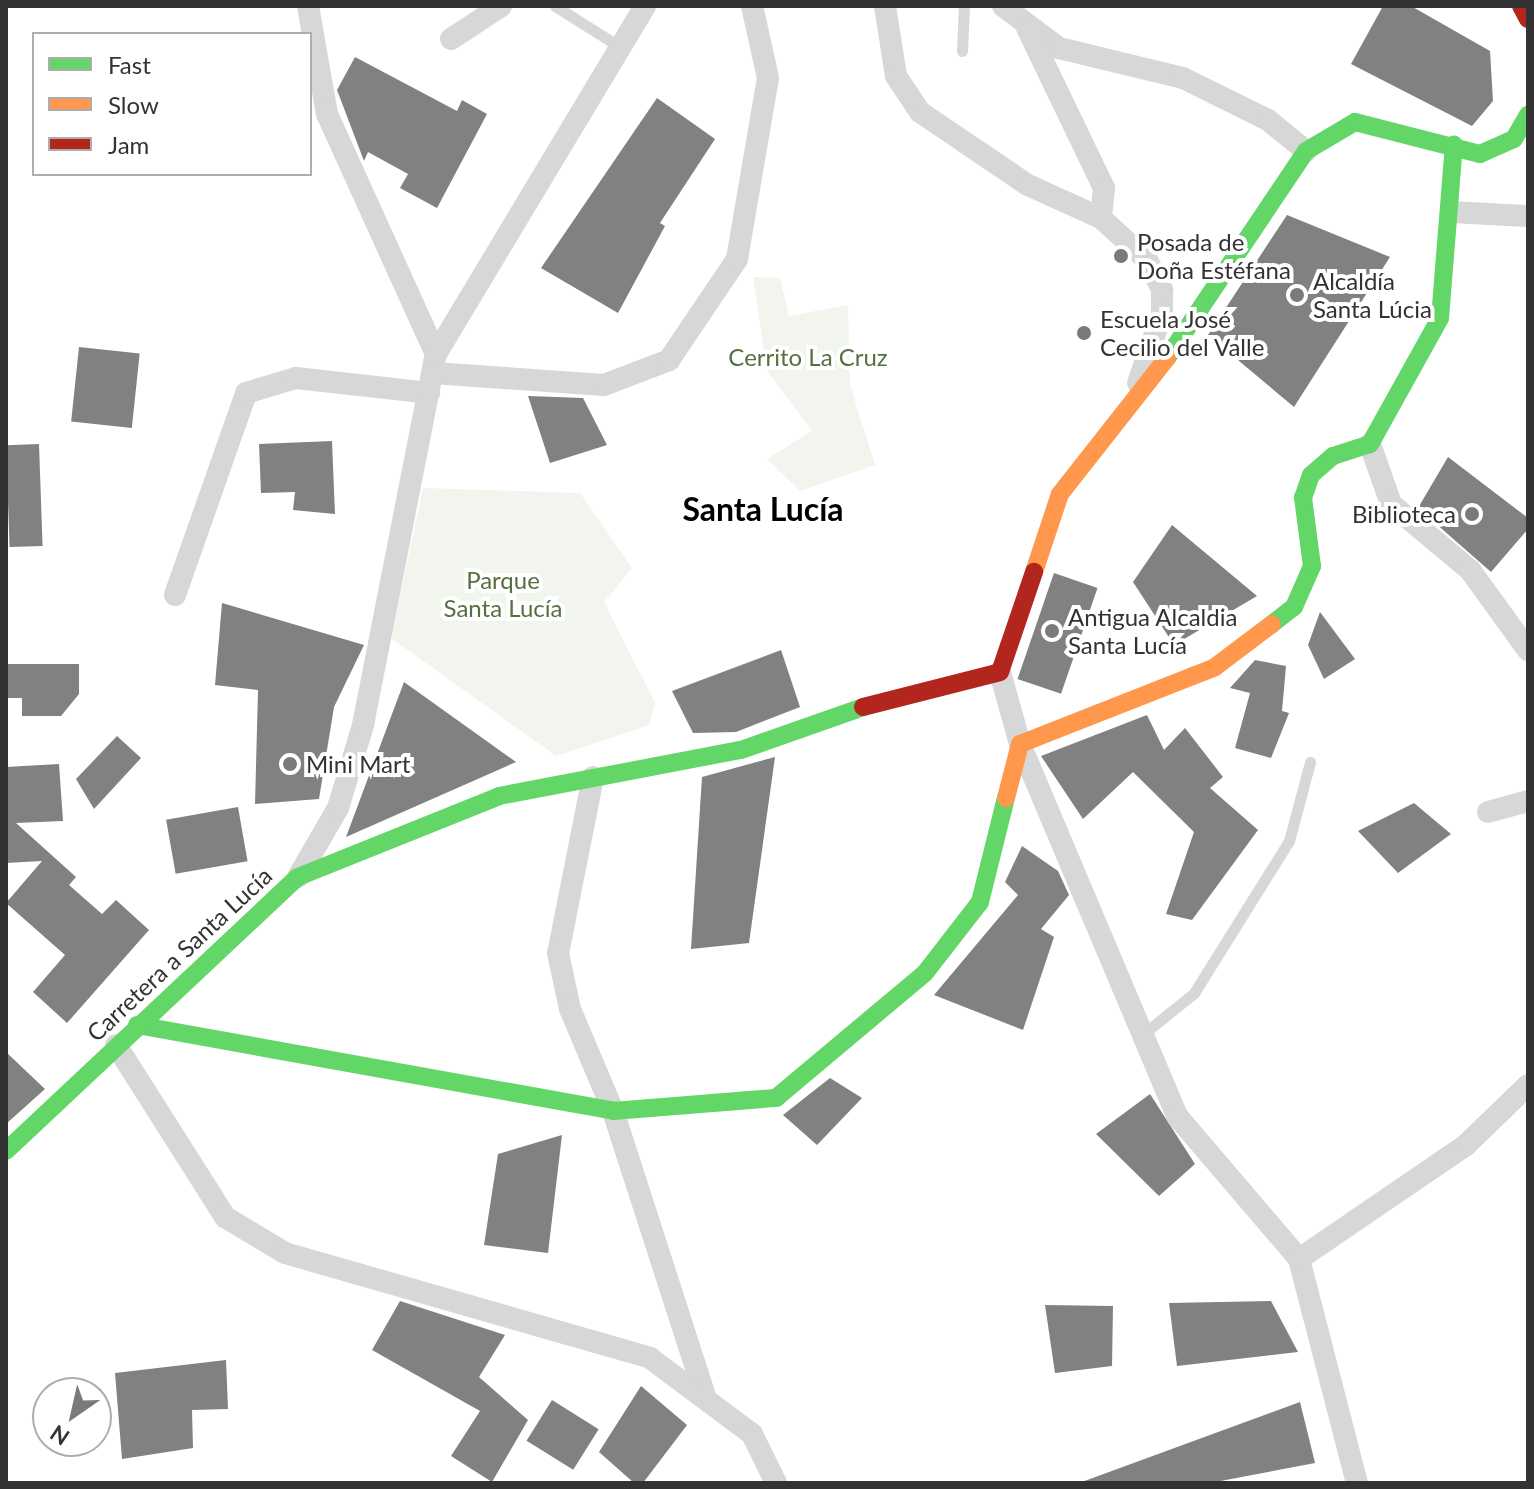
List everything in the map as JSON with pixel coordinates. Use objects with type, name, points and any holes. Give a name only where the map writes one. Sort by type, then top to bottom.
[{"type":"street","points":[[308,6],[327,114],[432,373]]},
{"type":"street","points":[[451,39],[501,6]]},
{"type":"street","points":[[298,877],[338,808],[363,725],[432,373],[617,45],[645,6]]},
{"type":"street","points":[[175,595],[246,393],[296,378],[432,373],[604,385],[669,360],[737,259],[768,78],[752,6]]},
{"type":"street","points":[[885,6],[896,76],[920,112],[1028,185],[1101,218],[1147,260],[1162,290],[1162,313],[1133,399]]},
{"type":"street","points":[[1003,6],[1059,48],[1183,78],[1268,120],[1306,151]]},
{"type":"street","points":[[1521,6],[1528,19]]},
{"type":"street","points":[[1024,23],[1104,188],[1101,218]]},
{"type":"street","points":[[1357,1483],[1299,1259],[1177,1116],[1139,1038],[1102,923],[1020,744],[1000,672],[1060,494],[1193,324],[1306,151],[1355,122],[1480,154],[1514,139],[1528,115]]},
{"type":"street","points":[[1020,744],[1215,667],[1275,628],[1312,566],[1303,498],[1311,475],[1333,456],[1370,444],[1440,318],[1451,212],[1454,145]]},
{"type":"street","points":[[1451,212],[1528,216]]},
{"type":"street","points":[[1370,444],[1391,504],[1470,570],[1528,650]]},
{"type":"street","name":"Carretera a Santa Lucía","points":[[6,1151],[298,877],[499,796],[741,750],[825,717],[1000,672]]},
{"type":"street","points":[[137,1025],[613,1111],[776,1098],[925,973],[980,902],[1020,744]]},
{"type":"street","points":[[593,777],[558,953],[570,1009],[613,1111],[705,1396]]},
{"type":"street","points":[[1488,812],[1528,801]]},
{"type":"street","points":[[116,1045],[225,1217],[237,1225],[285,1253],[650,1358],[752,1434],[776,1483]]},
{"type":"street","points":[[1299,1259],[1466,1145],[1528,1085]]},
{"type":"lane","points":[[555,6],[617,45]]},
{"type":"lane","points":[[962,51],[964,6]]},
{"type":"lane","points":[[1139,1038],[1194,993],[1289,841],[1310,762]]},
{"type":"green space","name":"Cerrito La Cruz","points":[[753,277],[780,278],[789,316],[848,305],[850,385],[875,465],[800,491],[767,459],[812,431],[767,371]]},
{"type":"green space","name":"Parque Santa Lucía","points":[[423,488],[580,493],[632,568],[604,602],[655,703],[649,725],[556,756],[391,638]]},
{"type":"building","points":[[1383,6],[1411,6],[1490,51],[1493,101],[1472,126],[1351,64]]},
{"type":"building","points":[[355,57],[457,111],[462,100],[487,114],[437,208],[400,188],[408,174],[368,152],[364,161],[337,90]]},
{"type":"building","points":[[657,98],[715,139],[660,223],[665,226],[618,313],[541,268]]},
{"type":"building","name":"Alcaldía Santa Lúcia","points":[[1287,215],[1390,257],[1294,407],[1208,335]]},
{"type":"building","points":[[79,347],[140,353],[132,428],[71,422]]},
{"type":"building","points":[[528,396],[583,398],[607,445],[550,463]]},
{"type":"building","points":[[332,441],[335,514],[293,510],[295,492],[261,493],[259,444]]},
{"type":"building","points":[[39,444],[43,546],[10,547],[6,445]]},
{"type":"building","name":"Biblioteca","points":[[1448,457],[1528,518],[1528,529],[1491,572],[1418,508]]},
{"type":"building","points":[[1172,525],[1257,596],[1174,645],[1133,582]]},
{"type":"building","name":"Antigua Alcaldia Santa Lucía","points":[[1054,573],[1097,588],[1061,694],[1018,679]]},
{"type":"building","points":[[222,603],[364,645],[334,707],[319,799],[255,804],[258,690],[215,685]]},
{"type":"building","points":[[1320,612],[1355,659],[1324,679],[1308,645]]},
{"type":"building","points":[[781,650],[800,707],[736,732],[693,733],[672,691]]},
{"type":"building","points":[[1255,660],[1286,666],[1282,711],[1289,713],[1271,758],[1235,748],[1250,693],[1230,688]]},
{"type":"building","points":[[6,664],[79,664],[79,694],[61,716],[22,716],[22,698],[6,698]]},
{"type":"building","points":[[404,682],[516,762],[346,837]]},
{"type":"building","points":[[1147,715],[1164,750],[1185,728],[1223,777],[1210,788],[1258,830],[1192,920],[1166,914],[1194,832],[1133,772],[1083,819],[1041,756]]},
{"type":"building","points":[[117,736],[141,758],[94,809],[76,779]]},
{"type":"building","points":[[775,757],[749,943],[691,949],[702,777]]},
{"type":"building","points":[[59,764],[63,821],[16,823],[76,877],[69,885],[102,914],[116,900],[149,930],[67,1023],[33,992],[65,955],[6,903],[42,861],[6,863],[6,767]]},
{"type":"building","points":[[1414,803],[1451,834],[1398,873],[1358,831]]},
{"type":"building","points":[[238,807],[248,861],[176,874],[166,820]]},
{"type":"building","points":[[1022,846],[1058,871],[1069,895],[1041,929],[1054,937],[1023,1030],[934,995],[1018,895],[1005,882]]},
{"type":"building","points":[[6,1052],[45,1089],[6,1124]]},
{"type":"building","points":[[830,1078],[862,1098],[817,1145],[783,1115]]},
{"type":"building","points":[[1150,1094],[1195,1164],[1159,1196],[1096,1134]]},
{"type":"building","points":[[562,1135],[548,1253],[484,1245],[498,1154]]},
{"type":"building","points":[[400,1301],[505,1335],[479,1377],[528,1420],[492,1482],[451,1456],[480,1411],[372,1350]]},
{"type":"building","points":[[1271,1301],[1298,1352],[1177,1366],[1169,1303]]},
{"type":"building","points":[[1045,1305],[1113,1306],[1112,1366],[1055,1373]]},
{"type":"building","points":[[226,1360],[228,1409],[192,1410],[193,1448],[122,1459],[115,1373]]},
{"type":"building","points":[[641,1386],[687,1425],[643,1483],[634,1483],[599,1452]]},
{"type":"building","points":[[552,1400],[599,1429],[573,1470],[527,1441]]},
{"type":"building","points":[[1300,1402],[1315,1463],[1210,1483],[1079,1483]]},
{"type":"traffic: fast","points":[[1167,358],[1306,151],[1355,122],[1480,154],[1514,139],[1528,115]]},
{"type":"traffic: fast","points":[[1272,624],[1294,607],[1312,566],[1303,498],[1311,475],[1333,456],[1370,444],[1440,318],[1454,145]]},
{"type":"traffic: fast","points":[[6,1151],[298,877],[499,796],[741,750],[863,707]]},
{"type":"traffic: fast","points":[[137,1025],[613,1111],[776,1098],[925,973],[980,902],[1006,798]]},
{"type":"traffic: slow","points":[[1034,572],[1060,494],[1167,358]]},
{"type":"traffic: slow","points":[[1006,798],[1020,744],[1215,667],[1272,624]]},
{"type":"traffic: jam","points":[[1521,6],[1528,19]]},
{"type":"traffic: jam","points":[[863,707],[1000,672],[1034,572]]},
{"type":"place","name":"Posada de Doña Estéfana","points":[[1121,256]]},
{"type":"place","name":"Alcaldía Santa Lúcia","points":[[1297,295]]},
{"type":"place","name":"Escuela José Cecilio del Valle","points":[[1084,333]]},
{"type":"place","name":"Biblioteca","points":[[1472,514]]},
{"type":"place","name":"Antigua Alcaldia Santa Lucía","points":[[1052,631]]},
{"type":"place","name":"Mini Mart","points":[[290,764]]},
{"type":"district","name":"Santa Lucía","points":[[763,509]]}]
